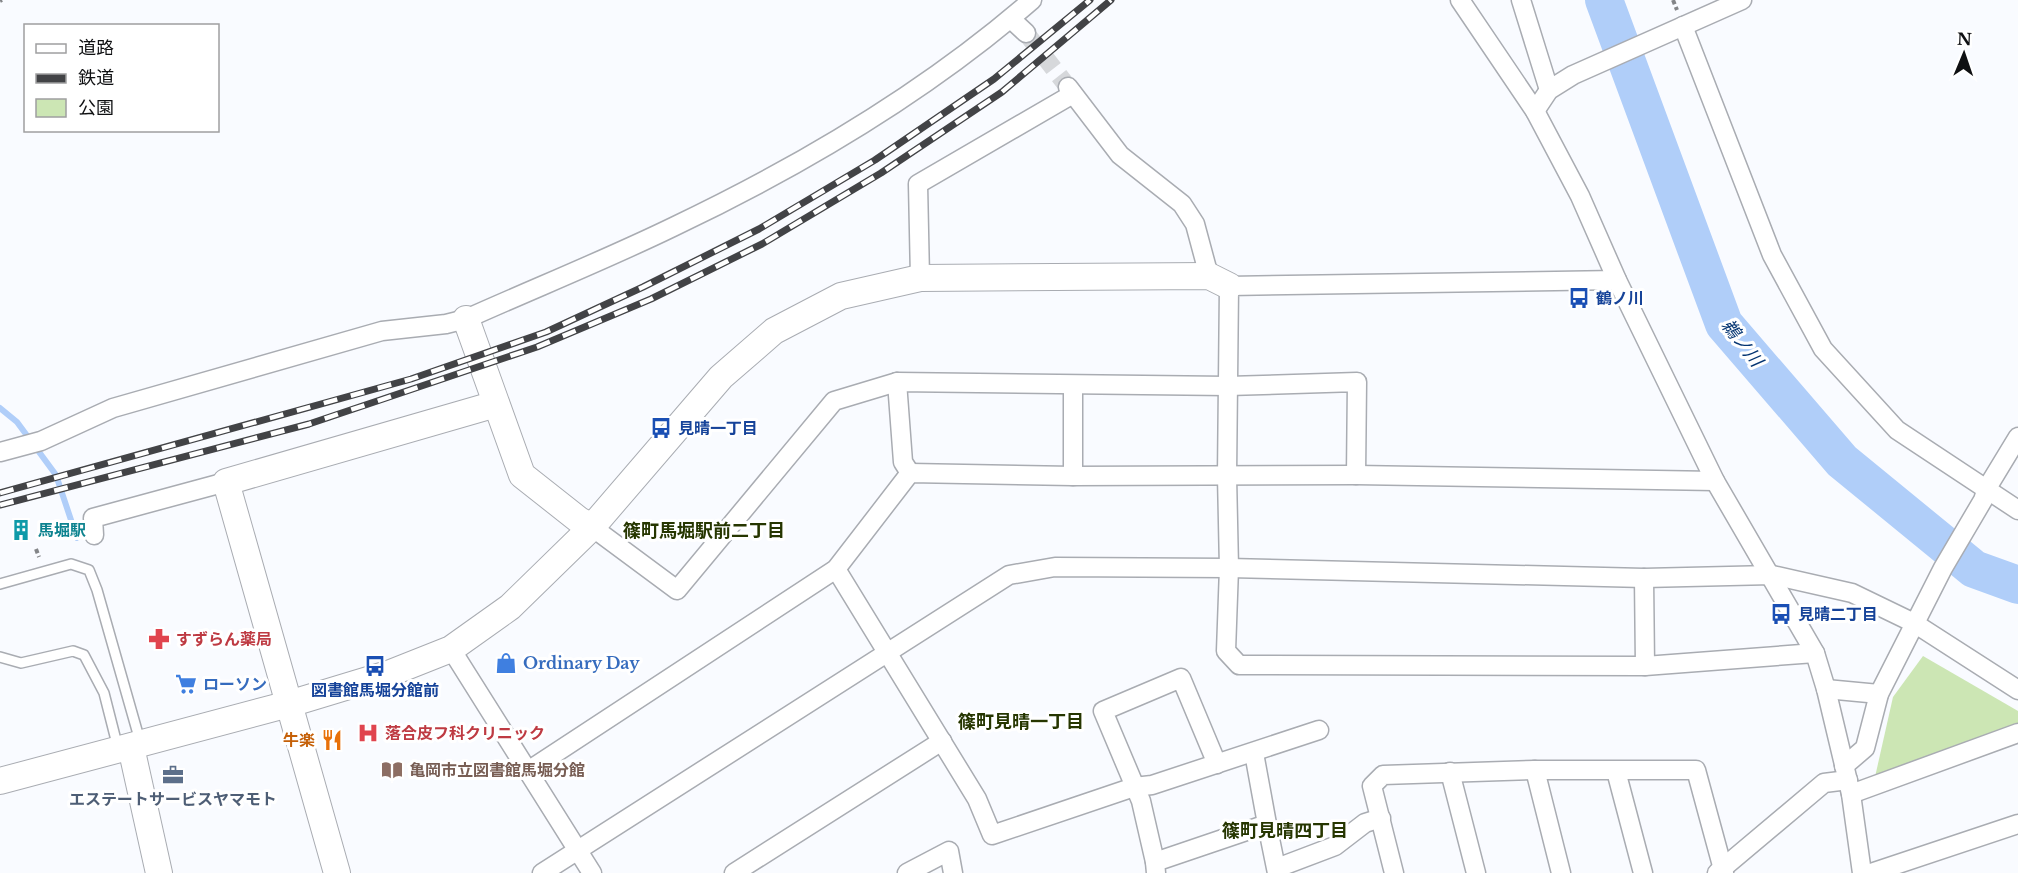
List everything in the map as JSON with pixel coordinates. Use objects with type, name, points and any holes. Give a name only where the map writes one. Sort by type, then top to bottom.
[{"type":"street","points":[[0,452],[33,444],[113,408],[382,332],[446,324],[466,319],[673,227],[803,161],[929,81],[1011,19],[1032,0]]},
{"type":"street","points":[[1460,0],[1535,111],[1580,196],[1617,280],[1715,481],[1772,575],[1815,653],[1848,780],[1862,873]]},
{"type":"street","points":[[1521,0],[1549,90]]},
{"type":"street","points":[[1535,111],[1549,90],[1573,75],[1742,0]]},
{"type":"street","points":[[1011,19],[1026,33]]},
{"type":"street","points":[[1676,29],[1772,255],[1823,349],[1898,430],[1985,494],[2018,510]]},
{"type":"street","points":[[920,278],[918,183],[1070,90],[1120,154],[1182,204],[1195,224],[1219,281],[1228,386],[1229,568],[1226,651],[1239,665],[1645,666],[1815,653]]},
{"type":"street","points":[[0,781],[289,704],[388,674],[451,649],[510,607],[592,527],[721,377],[774,331],[841,296],[920,278],[1219,281],[1617,280]]},
{"type":"street","points":[[466,319],[522,475],[579,520],[592,527],[677,590],[834,401],[897,382],[1228,386],[1357,382],[1356,475]]},
{"type":"street","points":[[897,382],[903,462],[910,473]]},
{"type":"street","points":[[1073,385],[1073,476]]},
{"type":"street","points":[[94,535],[93,518],[496,404]]},
{"type":"street","points":[[1848,780],[1865,748],[1879,694],[1914,623],[2018,437]]},
{"type":"street","points":[[910,473],[1073,476],[1356,475],[1715,481]]},
{"type":"street","points":[[528,771],[836,569],[910,473]]},
{"type":"street","points":[[226,482],[337,873]]},
{"type":"street","points":[[542,873],[1009,575],[1055,567],[1229,568],[1644,578],[1772,575],[1852,593],[1914,623],[2018,690]]},
{"type":"street","points":[[836,569],[977,799],[992,835],[1134,787],[1152,785],[1319,730]]},
{"type":"street","points":[[1644,578],[1645,666]]},
{"type":"street","points":[[451,649],[592,873]]},
{"type":"street","points":[[1217,764],[1180,678],[1104,711],[1141,801],[1156,868],[1267,824]]},
{"type":"street","points":[[1826,689],[1879,694]]},
{"type":"street","points":[[1394,873],[1372,786],[1383,774],[1535,770],[1696,770],[1721,872],[1824,783],[1848,780],[2018,733]]},
{"type":"street","points":[[734,873],[942,741]]},
{"type":"street","points":[[130,747],[159,873]]},
{"type":"street","points":[[1254,753],[1277,870],[1335,846],[1365,823],[1381,818]]},
{"type":"street","points":[[1535,770],[1561,873]]},
{"type":"street","points":[[1616,771],[1643,873]]},
{"type":"street","points":[[1450,772],[1476,873]]},
{"type":"street","points":[[1871,873],[2018,824]]},
{"type":"street","points":[[907,873],[949,850],[953,873]]},
{"type":"lane","points":[[0,584],[70,564],[89,570],[97,590],[130,747]]},
{"type":"lane","points":[[0,657],[21,663],[73,651],[84,655],[130,747]]},
{"type":"green space","points":[[1923,656],[2018,711],[2018,731],[1875,777],[1893,697]]},
{"type":"waterway","name":"鵜ノ川","points":[[1604,0],[1724,324],[1842,461],[1974,569],[2018,585]]},
{"type":"waterway","points":[[0,408],[17,422],[56,475],[77,538]]},
{"type":"tunnel","points":[[1026,33],[1068,87]]},
{"type":"railway","points":[[0,493],[411,379],[546,332],[759,229],[875,160],[994,79],[1090,0]]},
{"type":"railway","points":[[0,505],[309,424],[537,347],[651,299],[762,244],[881,173],[1002,92],[1111,0]]},
{"type":"place","name":"鶴ノ川","points":[[1579,298]]},
{"type":"place","name":"見晴一丁目","points":[[661,428]]},
{"type":"place","name":"馬堀駅","points":[[21,530]]},
{"type":"place","name":"見晴二丁目","points":[[1781,614]]},
{"type":"place","name":"すずらん薬局","points":[[159,639]]},
{"type":"place","name":"Ordinary Day","points":[[506,663]]},
{"type":"place","name":"図書館馬堀分館前","points":[[375,666]]},
{"type":"place","name":"ローソン","points":[[186,684]]},
{"type":"place","name":"落合皮フ科クリニック","points":[[368,733]]},
{"type":"place","name":"牛楽","points":[[332,740]]},
{"type":"place","name":"亀岡市立図書館馬堀分館","points":[[392,770]]},
{"type":"place","name":"エステートサービスヤマモト","points":[[173,775]]},
{"type":"district","name":"篠町馬堀駅前二丁目","points":[[704,531]]},
{"type":"district","name":"篠町見晴一丁目","points":[[1021,722]]},
{"type":"district","name":"篠町見晴四丁目","points":[[1285,831]]}]
